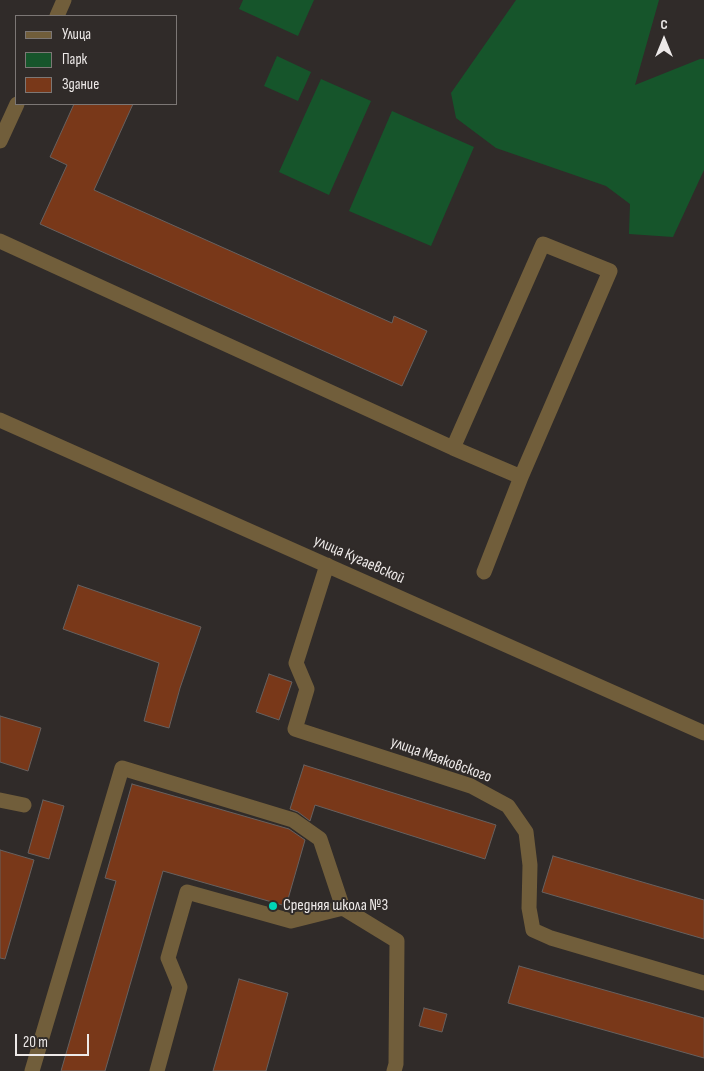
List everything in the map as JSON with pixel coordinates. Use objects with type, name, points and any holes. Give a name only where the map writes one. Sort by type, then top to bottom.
[{"type":"street","points":[[57,15],[64,0]]},
{"type":"street","points":[[0,141],[17,105]]},
{"type":"street","points":[[0,241],[453,448],[521,477]]},
{"type":"street","points":[[453,448],[543,244],[610,271],[521,477],[484,572]]},
{"type":"street","name":"улица Кугаевской","points":[[0,420],[704,733]]},
{"type":"street","name":"улица Маяковского","points":[[327,565],[296,663],[307,689],[295,729],[471,786],[508,806],[526,832],[530,865],[529,908],[533,930],[552,938],[704,983]]},
{"type":"street","points":[[32,1071],[122,768],[293,820],[320,839],[343,908],[397,941],[394,1071]]},
{"type":"street","points":[[0,800],[24,805]]},
{"type":"street","points":[[157,1071],[180,987],[168,958],[187,892],[291,922],[343,908]]},
{"type":"green space","points":[[243,0],[314,0],[298,36],[239,9]]},
{"type":"green space","points":[[516,0],[659,0],[635,85],[704,59],[704,170],[673,237],[629,234],[630,204],[606,186],[496,148],[456,118],[451,93]]},
{"type":"green space","points":[[277,56],[311,72],[298,101],[264,86]]},
{"type":"green space","points":[[321,79],[371,101],[329,195],[279,172]]},
{"type":"green space","points":[[392,111],[474,147],[431,246],[349,211]]},
{"type":"building","points":[[74,105],[133,105],[94,190],[392,323],[394,316],[427,331],[402,386],[40,224],[67,165],[50,157]]},
{"type":"building","points":[[78,585],[201,627],[180,688],[169,728],[144,721],[159,663],[63,629]]},
{"type":"building","points":[[269,674],[292,682],[279,720],[256,712]]},
{"type":"building","points":[[0,716],[41,728],[28,771],[0,762]]},
{"type":"building","points":[[304,765],[496,825],[485,859],[315,805],[310,821],[298,812],[290,809]]},
{"type":"building","points":[[132,784],[289,829],[305,840],[286,906],[163,871],[105,1071],[61,1071],[116,881],[105,878]]},
{"type":"building","points":[[43,800],[64,806],[49,859],[28,853]]},
{"type":"building","points":[[0,850],[34,860],[5,959],[0,958]]},
{"type":"building","points":[[553,856],[704,900],[704,939],[542,892]]},
{"type":"building","points":[[519,966],[704,1018],[704,1058],[508,1003]]},
{"type":"building","points":[[239,979],[288,993],[266,1071],[213,1071]]},
{"type":"building","points":[[424,1008],[447,1014],[442,1032],[419,1026]]},
{"type":"place","name":"Средняя школа №3","points":[[273,906]]}]
